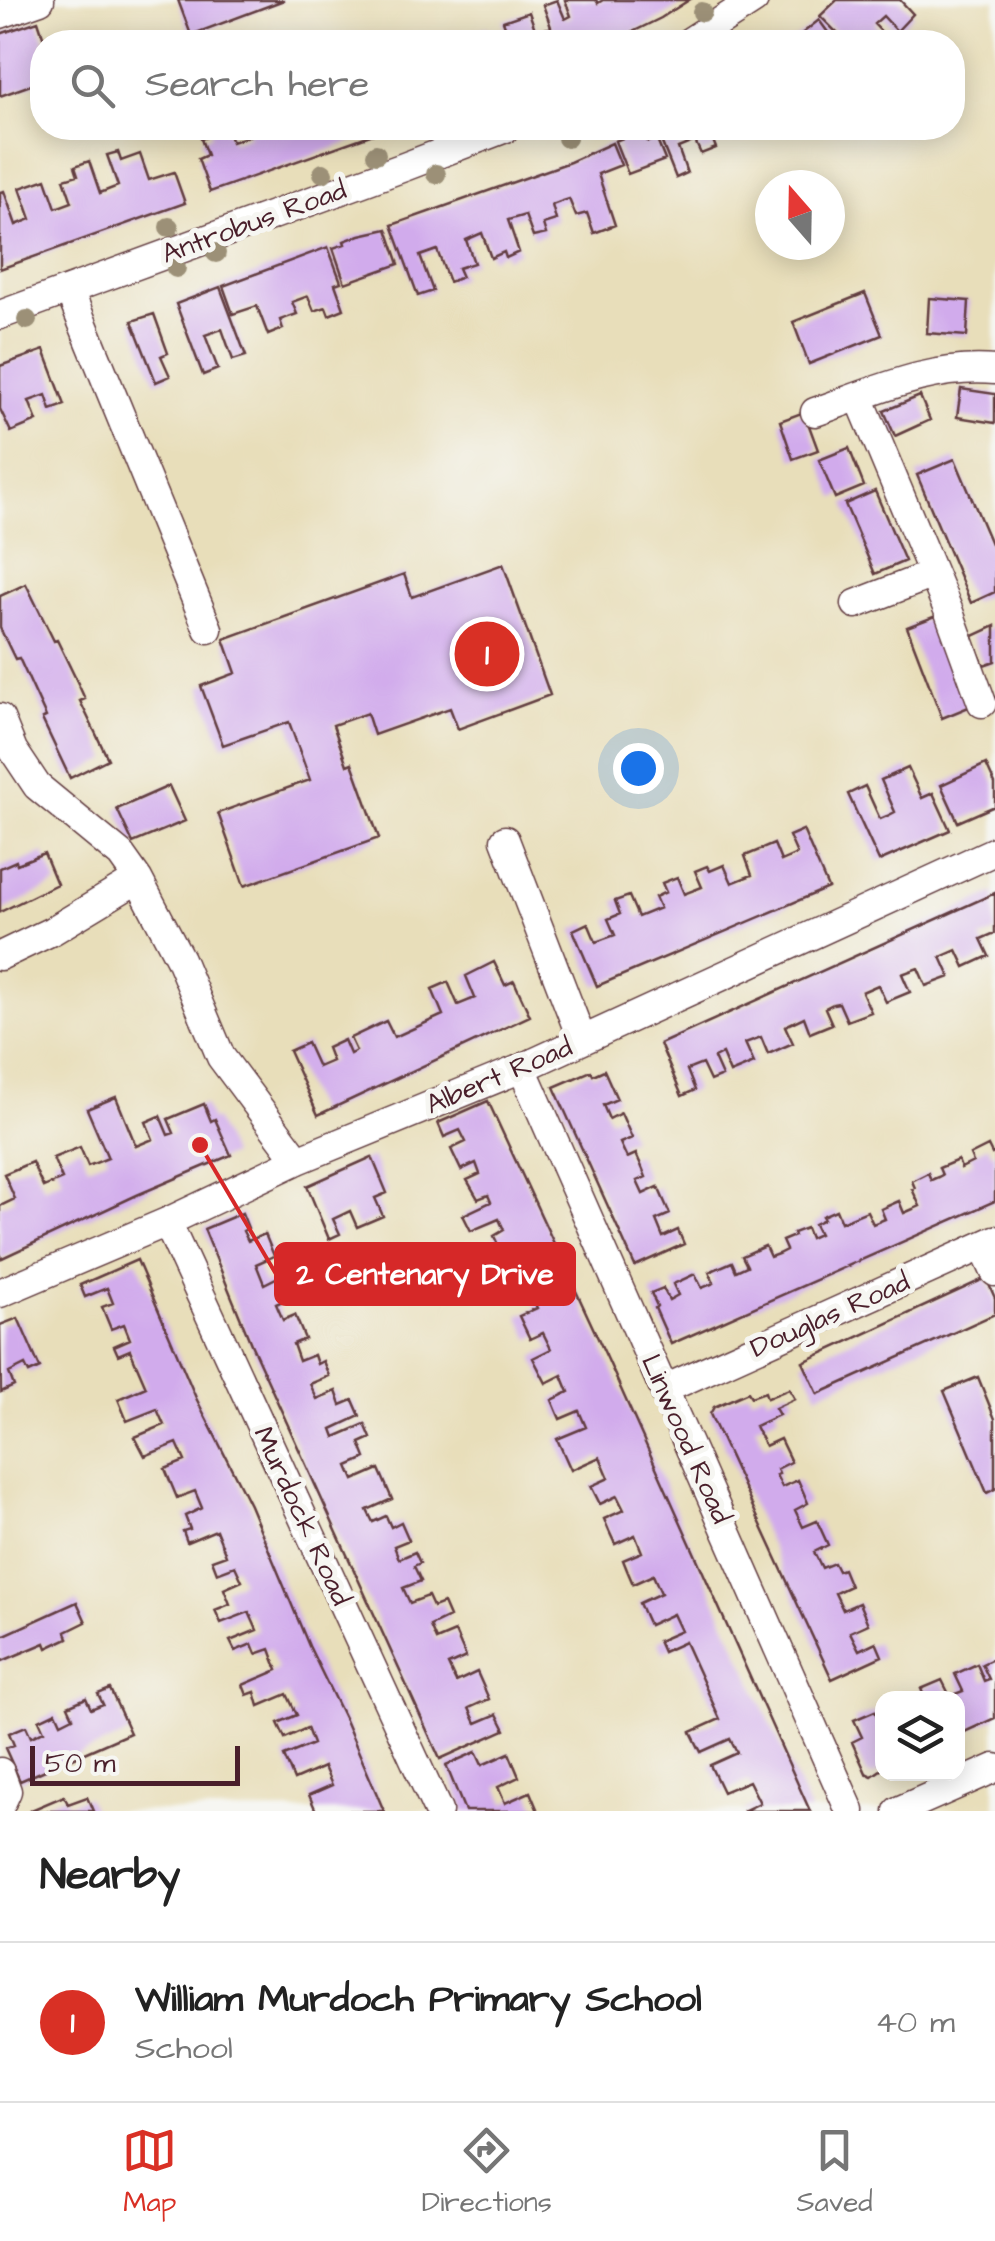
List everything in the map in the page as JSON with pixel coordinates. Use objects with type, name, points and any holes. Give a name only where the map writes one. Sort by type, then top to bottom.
[{"type":"street","points":[[0,14],[40,0]]},
{"type":"street","points":[[708,30],[754,0]]},
{"type":"street","name":"Antrobus Road","points":[[0,314],[475,140]]},
{"type":"street","points":[[70,290],[208,629]]},
{"type":"street","points":[[816,412],[916,376],[970,368],[995,370]]},
{"type":"street","points":[[859,397],[949,612],[982,702]]},
{"type":"street","points":[[856,604],[933,574]]},
{"type":"street","points":[[0,718],[13,750],[37,786],[121,855],[138,879],[180,959],[221,1056],[298,1160]]},
{"type":"street","points":[[505,840],[582,1040]]},
{"type":"street","name":"Albert Road","points":[[0,1293],[167,1222],[298,1160],[522,1068],[995,851]]},
{"type":"street","points":[[0,956],[52,931],[138,879]]},
{"type":"street","name":"Linwood Road","points":[[522,1068],[850,1811]]},
{"type":"street","name":"Murdock Road","points":[[167,1222],[438,1811]]},
{"type":"street","points":[[989,1243],[995,1272]]},
{"type":"street","name":"Douglas Road","points":[[665,1390],[989,1243]]},
{"type":"street","points":[[898,1811],[995,1768]]},
{"type":"street","points":[[0,1772],[8,1792],[0,1806]]},
{"type":"building","points":[[178,0],[284,0],[204,30],[189,30]]},
{"type":"building","points":[[557,0],[565,19],[571,16],[565,0],[689,0],[636,30],[542,30],[551,27],[543,5]]},
{"type":"building","points":[[837,0],[900,0],[913,14],[898,30],[883,16],[874,24],[880,30],[834,30],[820,16]]},
{"type":"building","points":[[529,12],[535,30],[506,30],[503,21]]},
{"type":"building","points":[[819,20],[826,30],[806,30]]},
{"type":"building","points":[[38,21],[41,30],[30,30],[30,85],[0,96],[0,34]]},
{"type":"building","points":[[201,140],[356,140],[210,192],[198,159],[207,155]]},
{"type":"building","points":[[657,140],[665,160],[628,174],[615,141]]},
{"type":"building","points":[[661,140],[713,140],[716,148],[701,154],[695,141],[678,148],[687,173],[676,178]]},
{"type":"building","points":[[612,143],[621,165],[598,174],[615,225],[594,233],[587,213],[576,216],[569,199],[552,205],[556,220],[543,224],[546,234],[533,237],[525,215],[508,220],[519,252],[506,258],[504,252],[491,258],[482,233],[466,240],[474,263],[458,268],[462,277],[449,282],[437,250],[420,256],[433,291],[418,296],[392,225],[570,162]]},
{"type":"building","points":[[118,152],[121,161],[140,154],[149,180],[174,172],[185,203],[0,269],[0,192],[4,191],[16,225],[31,219],[20,188],[46,179],[56,208],[72,202],[64,179],[78,175],[75,166],[89,161],[100,193],[118,186],[107,155]]},
{"type":"building","points":[[387,229],[399,264],[345,283],[333,248],[360,235]]},
{"type":"building","points":[[328,247],[341,282],[335,284],[344,309],[329,315],[326,307],[314,311],[308,296],[292,302],[297,314],[280,320],[283,329],[268,335],[257,306],[233,314],[223,286]]},
{"type":"building","points":[[220,287],[246,356],[233,360],[222,329],[205,335],[218,369],[203,375],[176,304]]},
{"type":"building","points":[[865,293],[882,335],[809,364],[793,322]]},
{"type":"building","points":[[929,298],[969,301],[967,336],[927,333]]},
{"type":"building","points":[[154,314],[168,353],[161,356],[170,376],[156,382],[132,321]]},
{"type":"building","points":[[44,350],[65,405],[51,410],[46,395],[29,401],[37,421],[11,432],[0,409],[0,366]]},
{"type":"building","points":[[961,389],[995,394],[995,423],[957,417]]},
{"type":"building","points":[[920,396],[930,420],[895,436],[884,411]]},
{"type":"building","points":[[804,412],[818,450],[793,459],[780,421]]},
{"type":"building","points":[[849,448],[864,486],[835,498],[819,460]]},
{"type":"building","points":[[955,459],[995,553],[995,592],[971,603],[917,475]]},
{"type":"building","points":[[875,491],[905,561],[875,574],[845,504]]},
{"type":"building","points":[[503,564],[550,695],[458,729],[450,708],[374,735],[367,713],[333,725],[347,765],[352,763],[379,838],[244,886],[218,813],[310,780],[289,722],[223,745],[201,686],[236,673],[224,639],[404,574],[412,597]]},
{"type":"building","points":[[26,584],[75,677],[85,699],[80,701],[108,759],[70,778],[19,658],[15,659],[0,628],[0,596]]},
{"type":"building","points":[[941,614],[976,704],[942,718],[907,627]]},
{"type":"building","points":[[995,626],[995,661],[984,665],[971,637]]},
{"type":"building","points":[[986,764],[995,784],[995,806],[958,822],[941,785]]},
{"type":"building","points":[[908,768],[922,798],[933,793],[950,830],[879,861],[848,794],[865,786],[880,819],[887,816],[895,812],[881,780]]},
{"type":"building","points":[[169,786],[185,821],[133,843],[117,809]]},
{"type":"building","points":[[803,830],[828,888],[597,986],[573,930],[588,923],[596,942],[615,935],[608,919],[620,914],[615,901],[629,896],[638,917],[660,908],[655,897],[666,892],[662,883],[677,877],[684,894],[702,887],[695,871],[707,866],[710,871],[724,865],[732,883],[752,875],[745,856],[774,844],[781,861],[797,854],[789,836]]},
{"type":"building","points":[[44,853],[57,884],[0,912],[0,868]]},
{"type":"building","points":[[995,893],[995,933],[981,939],[989,956],[965,967],[957,950],[941,957],[950,977],[926,986],[918,968],[902,974],[910,992],[886,1002],[878,985],[862,992],[871,1012],[847,1021],[839,1003],[833,1004],[825,1008],[832,1024],[810,1033],[804,1017],[785,1026],[793,1043],[768,1054],[761,1037],[745,1043],[754,1063],[730,1073],[722,1054],[714,1058],[722,1076],[710,1081],[702,1064],[687,1070],[695,1090],[682,1096],[660,1044]]},
{"type":"building","points":[[494,962],[505,985],[514,981],[530,1016],[318,1115],[289,1051],[307,1043],[318,1067],[332,1061],[327,1048],[344,1040],[350,1054],[356,1051],[350,1038],[386,1021],[394,1037],[399,1035],[443,1015],[432,989],[448,982],[458,1005],[475,998],[466,976]]},
{"type":"building","points":[[604,1070],[617,1099],[603,1105],[609,1119],[621,1113],[632,1138],[620,1143],[627,1158],[636,1154],[646,1177],[637,1181],[643,1194],[658,1187],[670,1214],[656,1220],[663,1237],[678,1230],[684,1244],[635,1266],[554,1087],[591,1071],[593,1075]]},
{"type":"building","points":[[116,1097],[136,1146],[153,1139],[146,1122],[160,1116],[168,1135],[174,1133],[168,1119],[204,1104],[231,1155],[0,1259],[0,1206],[15,1199],[4,1174],[32,1162],[43,1187],[62,1179],[53,1158],[80,1147],[88,1166],[108,1158],[87,1109]]},
{"type":"building","points":[[488,1101],[810,1811],[743,1811],[760,1803],[749,1781],[723,1792],[710,1765],[737,1753],[730,1739],[701,1752],[691,1732],[720,1719],[685,1642],[663,1652],[658,1641],[681,1631],[673,1614],[649,1625],[639,1603],[661,1593],[653,1575],[633,1584],[623,1560],[642,1552],[635,1535],[615,1544],[609,1531],[604,1519],[624,1510],[617,1496],[600,1504],[591,1486],[609,1478],[600,1457],[571,1470],[557,1439],[586,1427],[579,1411],[560,1419],[552,1400],[569,1392],[562,1375],[546,1383],[533,1358],[551,1349],[543,1333],[530,1339],[519,1316],[537,1308],[529,1290],[517,1295],[506,1268],[520,1262],[519,1258],[516,1252],[504,1258],[494,1236],[504,1230],[499,1219],[471,1231],[463,1215],[491,1202],[488,1195],[478,1199],[467,1180],[480,1174],[476,1163],[461,1170],[451,1149],[466,1142],[460,1130],[444,1137],[438,1123]]},
{"type":"building","points":[[988,1146],[992,1154],[995,1152],[995,1201],[671,1344],[651,1293],[663,1288],[669,1300],[678,1295],[673,1284],[695,1274],[702,1288],[714,1283],[709,1272],[732,1262],[736,1271],[747,1266],[742,1256],[765,1246],[770,1257],[778,1254],[786,1250],[782,1241],[806,1228],[810,1238],[819,1234],[814,1224],[836,1210],[841,1222],[867,1211],[873,1224],[885,1219],[881,1209],[899,1201],[904,1213],[920,1206],[912,1181],[928,1173],[931,1180],[938,1177],[942,1175],[939,1168],[958,1160],[961,1168],[973,1162],[970,1155]]},
{"type":"building","points":[[372,1157],[387,1193],[375,1198],[383,1216],[357,1227],[350,1211],[333,1219],[340,1234],[329,1239],[307,1186]]},
{"type":"building","points":[[242,1213],[248,1241],[265,1234],[274,1256],[256,1264],[264,1284],[278,1277],[287,1299],[276,1304],[283,1320],[295,1315],[305,1339],[293,1344],[299,1361],[314,1355],[317,1364],[323,1361],[329,1376],[310,1384],[317,1399],[336,1391],[341,1405],[353,1400],[360,1416],[332,1429],[335,1437],[365,1424],[371,1438],[360,1443],[366,1458],[348,1466],[354,1480],[379,1469],[392,1499],[367,1510],[373,1522],[386,1516],[391,1527],[401,1522],[409,1540],[394,1546],[399,1559],[415,1552],[420,1563],[414,1566],[421,1581],[403,1588],[410,1603],[428,1596],[433,1607],[443,1603],[449,1617],[430,1626],[436,1640],[455,1632],[466,1657],[448,1665],[454,1678],[456,1682],[477,1672],[489,1699],[469,1708],[476,1723],[497,1714],[505,1730],[440,1759],[251,1344],[204,1229]]},
{"type":"building","points":[[137,1260],[384,1811],[316,1811],[309,1795],[332,1785],[324,1767],[294,1780],[284,1756],[313,1744],[307,1728],[285,1738],[278,1723],[297,1715],[287,1694],[259,1706],[255,1692],[247,1695],[243,1685],[278,1670],[270,1649],[256,1654],[252,1644],[235,1651],[230,1641],[257,1630],[249,1612],[221,1623],[215,1610],[230,1604],[224,1589],[242,1581],[235,1566],[217,1573],[212,1560],[226,1555],[216,1530],[187,1542],[183,1531],[190,1529],[185,1516],[202,1508],[195,1491],[177,1498],[165,1469],[185,1461],[177,1443],[145,1456],[135,1437],[164,1425],[157,1409],[127,1421],[118,1399],[146,1387],[130,1350],[118,1355],[114,1346],[130,1339],[124,1324],[111,1329],[102,1307],[113,1303],[107,1288],[85,1297],[80,1285]]},
{"type":"building","points":[[986,1278],[995,1298],[995,1314],[818,1394],[803,1362]]},
{"type":"building","points":[[18,1318],[40,1368],[29,1373],[25,1365],[9,1373],[14,1386],[1,1392],[0,1325]]},
{"type":"building","points":[[978,1377],[995,1419],[995,1489],[987,1493],[944,1391]]},
{"type":"building","points":[[789,1389],[795,1399],[775,1408],[779,1415],[755,1426],[765,1446],[780,1439],[791,1462],[777,1469],[776,1475],[782,1487],[798,1480],[808,1503],[795,1510],[803,1527],[817,1521],[828,1545],[814,1552],[822,1568],[834,1563],[838,1571],[843,1569],[850,1586],[835,1593],[843,1610],[859,1603],[868,1624],[850,1632],[859,1650],[876,1642],[882,1656],[832,1679],[710,1414],[714,1407],[748,1392],[751,1397],[765,1392],[767,1398]]},
{"type":"building","points":[[77,1602],[86,1622],[66,1632],[68,1638],[0,1662],[0,1637]]},
{"type":"building","points":[[995,1658],[995,1718],[965,1732],[965,1691],[955,1674],[977,1664],[984,1681],[989,1679],[982,1664]]},
{"type":"building","points":[[942,1680],[948,1691],[922,1691],[921,1689]]},
{"type":"building","points":[[110,1689],[130,1733],[20,1781],[5,1748],[14,1745],[9,1733],[26,1726],[31,1737],[44,1731],[39,1720],[56,1712],[61,1723],[73,1717],[68,1706],[86,1698],[91,1709],[103,1704],[98,1694]]},
{"type":"building","points":[[875,1711],[872,1776],[866,1773],[852,1742],[862,1737],[854,1720]]},
{"type":"building","points":[[476,1752],[482,1765],[509,1753],[519,1777],[498,1787],[505,1803],[530,1792],[538,1811],[465,1811],[446,1765]]},
{"type":"building","points":[[64,1796],[68,1804],[87,1797],[93,1811],[29,1811]]},
{"type":"place","name":"William Murdoch Primary School","points":[[487,654]]},
{"type":"place","name":"2 Centenary Drive","points":[[200,1145]]}]
